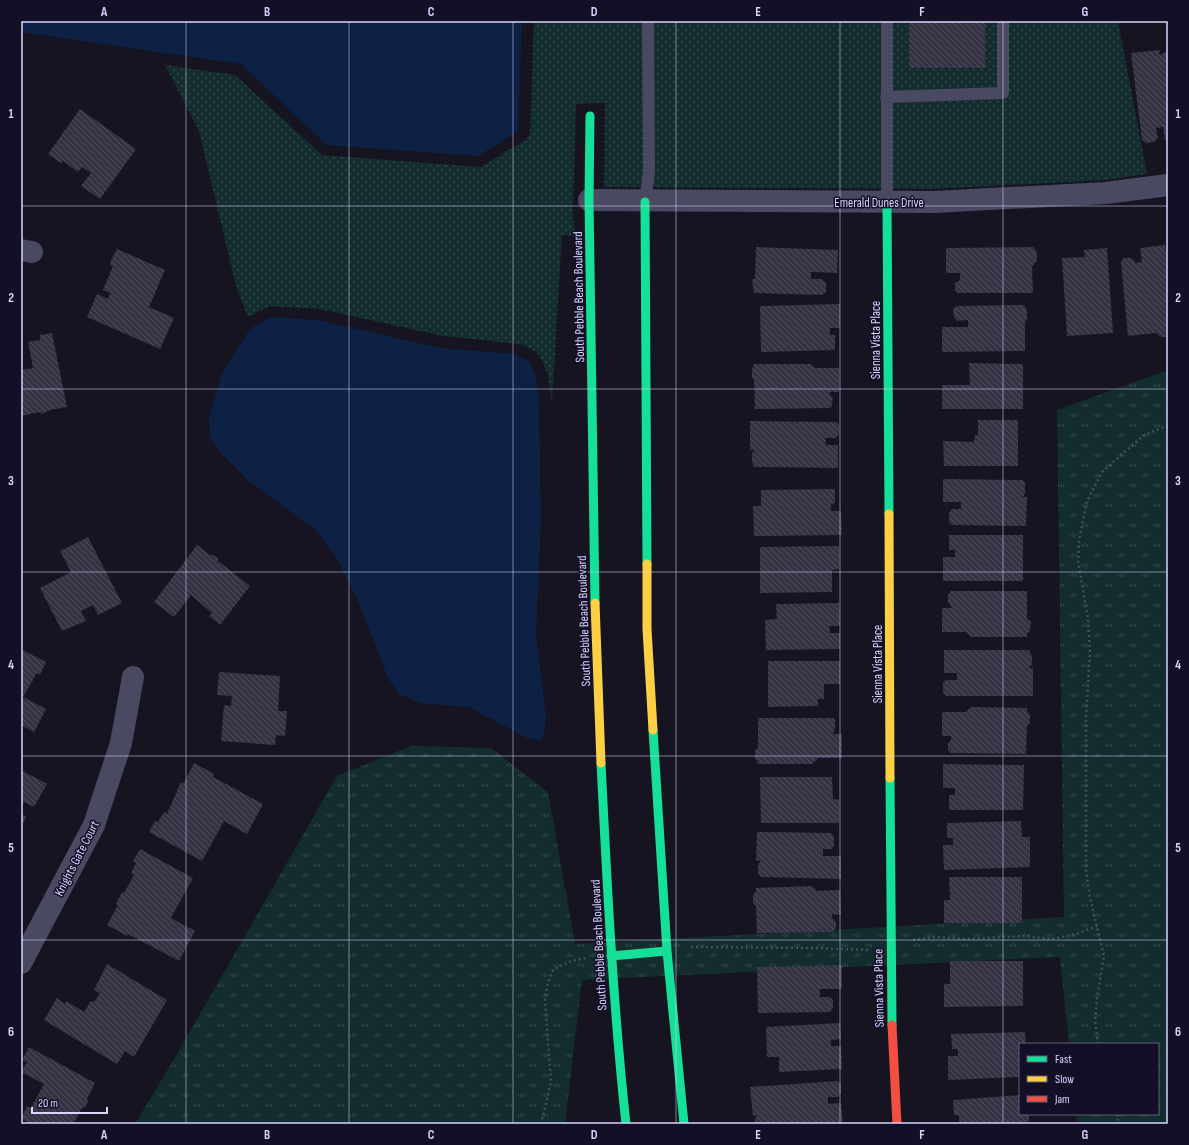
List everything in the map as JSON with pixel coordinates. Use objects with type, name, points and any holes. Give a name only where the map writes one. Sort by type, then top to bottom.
[{"type":"street","name":"South Pebble Beach Boulevard","points":[[590,116],[589,200],[595,632],[611,956],[617,1040],[626,1124]]},
{"type":"street","name":"Emerald Dunes Drive","points":[[589,200],[645,202],[887,203],[1106,193],[1168,185]]},
{"type":"street","points":[[645,202],[647,629],[667,951],[684,1124]]},
{"type":"street","name":"Sienna Vista Place","points":[[887,203],[891,998],[897,1124]]},
{"type":"street","name":"Knights Gate Court","points":[[21,963],[94,825],[121,743],[133,677]]},
{"type":"street","points":[[611,956],[667,951]]},
{"type":"lane","points":[[887,203],[886,97],[888,21]]},
{"type":"lane","points":[[886,97],[1003,93],[1004,21]]},
{"type":"lane","points":[[645,202],[648,171],[650,23]]},
{"type":"path","points":[[1098,1043],[1095,1020],[1096,998],[1104,956],[1090,898],[1086,871],[1086,717],[1090,652],[1088,618],[1078,561],[1081,527],[1086,501],[1102,472],[1143,436],[1168,425]]},
{"type":"path","points":[[910,940],[935,937],[966,939],[1026,936],[1051,939],[1073,935],[1097,926]]},
{"type":"path","points":[[667,951],[682,947],[814,948],[862,951],[873,949]]},
{"type":"path","points":[[540,1124],[551,1082],[546,1000],[547,986],[553,970],[571,961],[611,956]]},
{"type":"green space","points":[[534,21],[1118,21],[1147,174],[1106,180],[934,189],[604,187],[605,103],[576,104],[573,213],[575,236],[562,235],[552,403],[548,374],[540,356],[535,351],[520,344],[443,336],[320,309],[269,306],[248,317],[236,286],[199,131],[165,65],[235,75],[322,155],[481,167],[525,140],[530,134]]},
{"type":"green space","points":[[1168,370],[1168,1124],[1077,1124],[1076,1115],[1159,1115],[1159,1043],[1069,1043],[1060,957],[582,980],[565,1124],[135,1124],[337,776],[411,746],[491,748],[548,792],[575,944],[1064,917],[1057,410]]},
{"type":"water","points":[[21,21],[522,21],[518,131],[478,156],[327,145],[241,64],[21,32]]},
{"type":"water","points":[[271,317],[318,320],[441,348],[514,354],[529,361],[536,376],[539,402],[541,521],[536,634],[546,716],[544,735],[539,741],[527,738],[469,707],[421,703],[399,694],[388,678],[357,599],[336,557],[316,530],[249,481],[219,451],[210,437],[209,418],[222,373],[250,329]]},
{"type":"building","points":[[909,21],[985,21],[985,68],[909,68]]},
{"type":"building","points":[[1160,50],[1159,55],[1168,51],[1168,139],[1165,140],[1163,127],[1156,128],[1158,138],[1154,142],[1146,143],[1142,140],[1131,53]]},
{"type":"building","points":[[80,109],[136,149],[100,199],[81,186],[91,173],[82,167],[78,172],[63,161],[61,163],[48,154]]},
{"type":"building","points":[[1165,245],[1168,273],[1168,337],[1161,337],[1156,333],[1128,336],[1121,262],[1124,258],[1131,258],[1135,261],[1135,263],[1142,262],[1140,248]]},
{"type":"building","points":[[756,247],[838,250],[837,273],[811,272],[811,279],[822,279],[826,283],[826,292],[822,295],[754,293],[752,280],[755,278]]},
{"type":"building","points":[[1033,247],[1037,252],[1037,261],[1032,266],[1033,293],[958,293],[955,290],[955,283],[960,280],[960,273],[946,273],[946,248]]},
{"type":"building","points":[[1107,248],[1113,333],[1067,336],[1062,258],[1085,257],[1084,250]]},
{"type":"building","points":[[117,249],[165,270],[149,307],[174,318],[160,349],[87,317],[97,294],[108,299],[110,293],[103,290],[113,266],[110,265],[111,260]]},
{"type":"building","points":[[840,304],[840,328],[830,328],[830,335],[835,335],[835,350],[761,352],[760,306]]},
{"type":"building","points":[[1024,305],[1027,310],[1027,319],[1025,322],[1025,351],[942,352],[942,327],[968,327],[968,320],[957,321],[954,317],[953,309],[957,306]]},
{"type":"building","points":[[52,333],[67,407],[50,410],[42,414],[40,412],[21,416],[21,370],[33,368],[28,342],[40,340],[40,335]]},
{"type":"building","points":[[969,363],[1023,364],[1023,409],[942,409],[942,385],[970,385]]},
{"type":"building","points":[[754,364],[811,364],[815,368],[839,368],[839,392],[830,392],[830,395],[833,398],[831,408],[755,409],[754,380],[752,378]]},
{"type":"building","points":[[978,420],[1018,420],[1018,466],[944,466],[943,441],[974,442],[975,435],[978,435]]},
{"type":"building","points":[[750,421],[836,422],[839,425],[839,434],[836,438],[825,438],[826,445],[838,445],[838,468],[754,467],[752,462],[752,453],[755,450],[750,450]]},
{"type":"building","points":[[943,479],[1023,480],[1025,484],[1025,493],[1023,497],[1027,497],[1026,526],[952,525],[949,522],[949,513],[952,509],[961,509],[961,502],[943,502]]},
{"type":"building","points":[[835,489],[835,503],[831,504],[831,511],[841,511],[842,535],[754,536],[753,506],[761,506],[761,490]]},
{"type":"building","points":[[949,535],[1023,535],[1023,581],[943,581],[943,557],[955,557],[955,550],[949,550]]},
{"type":"building","points":[[88,537],[122,603],[98,615],[93,605],[81,611],[86,621],[62,631],[40,588],[71,572],[60,551]]},
{"type":"building","points":[[197,545],[210,555],[218,558],[218,561],[250,586],[220,625],[209,616],[212,613],[191,595],[174,617],[154,602]]},
{"type":"building","points":[[839,546],[839,569],[832,570],[832,592],[760,593],[760,547]]},
{"type":"building","points":[[951,591],[1027,591],[1027,619],[1031,622],[1027,637],[971,637],[966,632],[942,632],[942,608],[952,608],[948,602],[948,595]]},
{"type":"building","points":[[839,603],[840,626],[829,626],[830,633],[840,633],[840,649],[766,650],[765,620],[777,619],[776,604]]},
{"type":"building","points":[[21,649],[46,662],[40,675],[37,673],[23,697],[46,709],[34,732],[21,725]]},
{"type":"building","points":[[944,650],[1029,650],[1032,656],[1032,664],[1029,668],[1033,668],[1033,696],[946,696],[943,692],[943,683],[946,680],[957,680],[957,673],[944,673]]},
{"type":"building","points":[[768,661],[840,661],[840,684],[824,684],[824,699],[818,699],[818,706],[768,707]]},
{"type":"building","points":[[219,672],[280,676],[278,711],[287,711],[285,736],[276,735],[275,745],[221,741],[224,705],[231,706],[232,696],[217,695]]},
{"type":"building","points":[[971,707],[1027,708],[1030,715],[1030,723],[1027,726],[1026,754],[951,753],[948,750],[948,743],[951,740],[951,736],[942,736],[942,712],[966,712]]},
{"type":"building","points":[[758,718],[833,718],[835,720],[835,728],[833,734],[842,734],[842,758],[818,758],[812,764],[758,764],[755,758],[755,750],[758,748]]},
{"type":"building","points":[[194,763],[214,774],[213,777],[263,804],[247,834],[224,821],[202,861],[149,832],[155,821],[158,822],[164,812],[167,814],[181,782],[183,784]]},
{"type":"building","points":[[943,764],[1024,765],[1023,810],[949,810],[949,795],[955,795],[955,788],[943,788]]},
{"type":"building","points":[[21,770],[47,784],[34,807],[24,802],[21,808]]},
{"type":"building","points":[[760,777],[832,777],[833,799],[839,800],[839,823],[761,823]]},
{"type":"building","points":[[21,814],[26,817],[21,827]]},
{"type":"building","points":[[1021,821],[1022,837],[1030,837],[1030,867],[944,870],[943,845],[953,845],[953,838],[947,838],[947,823]]},
{"type":"building","points":[[757,832],[831,833],[834,837],[834,846],[831,849],[823,849],[823,856],[841,856],[841,879],[761,877],[758,873],[758,864],[761,861],[756,860]]},
{"type":"building","points":[[140,849],[193,878],[171,918],[195,931],[179,961],[128,934],[127,936],[107,925],[118,905],[116,904],[122,892],[124,893],[134,875],[131,873],[136,863],[133,861]]},
{"type":"building","points":[[949,877],[1022,877],[1022,923],[944,923],[944,900],[950,900]]},
{"type":"building","points":[[812,886],[817,891],[840,890],[841,915],[832,914],[832,918],[836,922],[836,928],[832,932],[757,933],[756,906],[753,903],[753,895],[756,888]]},
{"type":"building","points":[[950,961],[1023,961],[1023,1006],[944,1007],[944,984],[950,984]]},
{"type":"building","points":[[107,964],[167,1000],[134,1057],[125,1051],[117,1064],[44,1020],[57,998],[65,1004],[66,1001],[84,1012],[90,1002],[95,1001],[100,993],[94,990]]},
{"type":"building","points":[[842,965],[842,989],[820,989],[820,997],[829,997],[833,1000],[833,1008],[830,1012],[758,1013],[757,967]]},
{"type":"building","points":[[840,1023],[841,1039],[831,1040],[831,1046],[841,1046],[842,1069],[779,1072],[779,1057],[767,1057],[766,1027]]},
{"type":"building","points":[[1025,1032],[1026,1043],[1019,1043],[1019,1077],[948,1080],[948,1056],[958,1056],[958,1049],[952,1049],[951,1034]]},
{"type":"building","points":[[29,1047],[95,1083],[87,1099],[88,1102],[85,1107],[82,1108],[73,1124],[31,1124],[21,1119],[27,1106],[31,1108],[44,1084],[21,1072],[27,1062],[22,1060]]},
{"type":"building","points":[[837,1081],[841,1084],[841,1093],[838,1097],[828,1097],[828,1104],[841,1103],[843,1124],[755,1124],[757,1115],[753,1116],[750,1087]]},
{"type":"building","points":[[1019,1095],[1019,1115],[1029,1115],[1029,1124],[949,1124],[959,1122],[959,1115],[954,1115],[953,1100]]},
{"type":"traffic: fast","points":[[590,116],[589,200],[595,603]]},
{"type":"traffic: fast","points":[[645,202],[647,564]]},
{"type":"traffic: fast","points":[[887,203],[889,514]]},
{"type":"traffic: fast","points":[[653,730],[667,951],[684,1124]]},
{"type":"traffic: fast","points":[[601,763],[614,989],[626,1124]]},
{"type":"traffic: fast","points":[[890,778],[892,1025]]},
{"type":"traffic: fast","points":[[611,956],[667,951]]},
{"type":"traffic: slow","points":[[889,514],[890,778]]},
{"type":"traffic: slow","points":[[647,564],[647,629],[653,730]]},
{"type":"traffic: slow","points":[[595,603],[601,763]]},
{"type":"traffic: jam","points":[[892,1025],[897,1124]]}]
